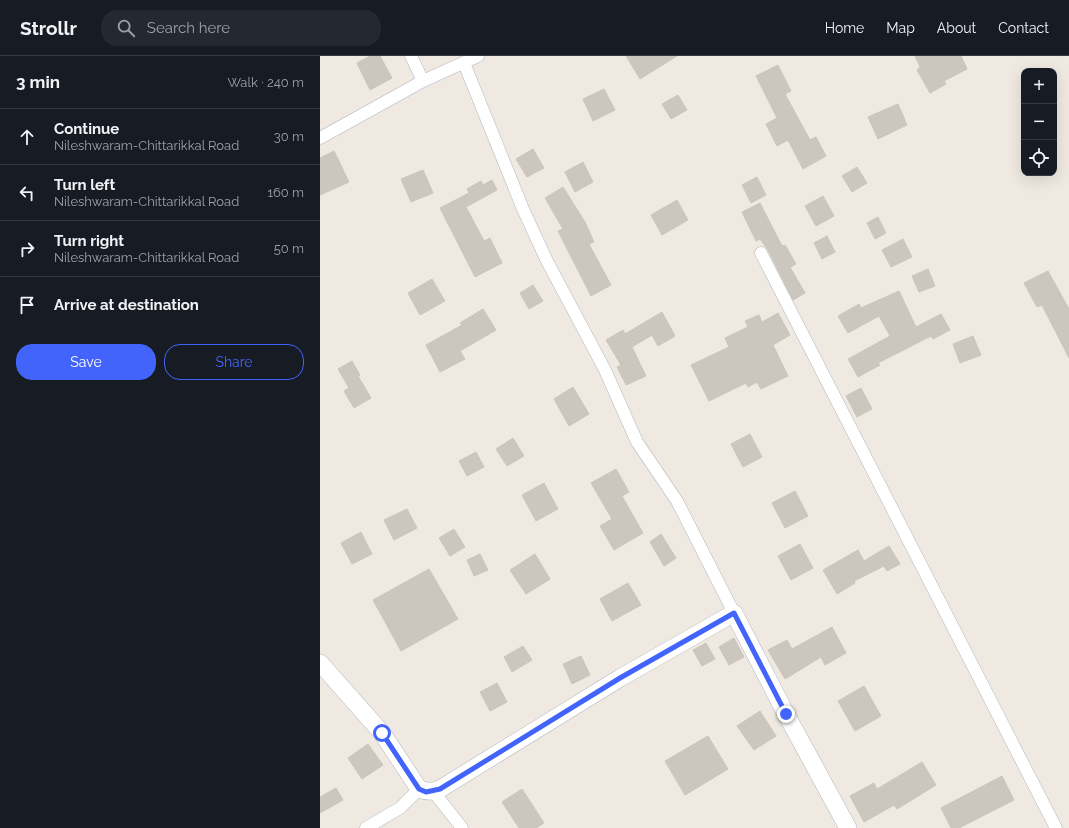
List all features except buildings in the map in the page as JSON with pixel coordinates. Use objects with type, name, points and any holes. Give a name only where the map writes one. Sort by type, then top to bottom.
[{"type":"main road","points":[[320,663],[382,733],[426,790],[440,789],[620,678],[734,613],[786,714],[848,828]]},
{"type":"street","points":[[411,56],[423,81]]},
{"type":"street","points":[[320,138],[423,81],[478,56]]},
{"type":"street","points":[[464,63],[517,196],[547,261],[605,370],[636,442],[677,501],[734,613]]},
{"type":"street","points":[[761,253],[1056,828]]},
{"type":"street","points":[[366,828],[400,808],[426,790],[462,828]]},
{"type":"route","points":[[382,733],[419,789],[426,792],[440,789],[620,678],[734,613],[786,714]]}]
